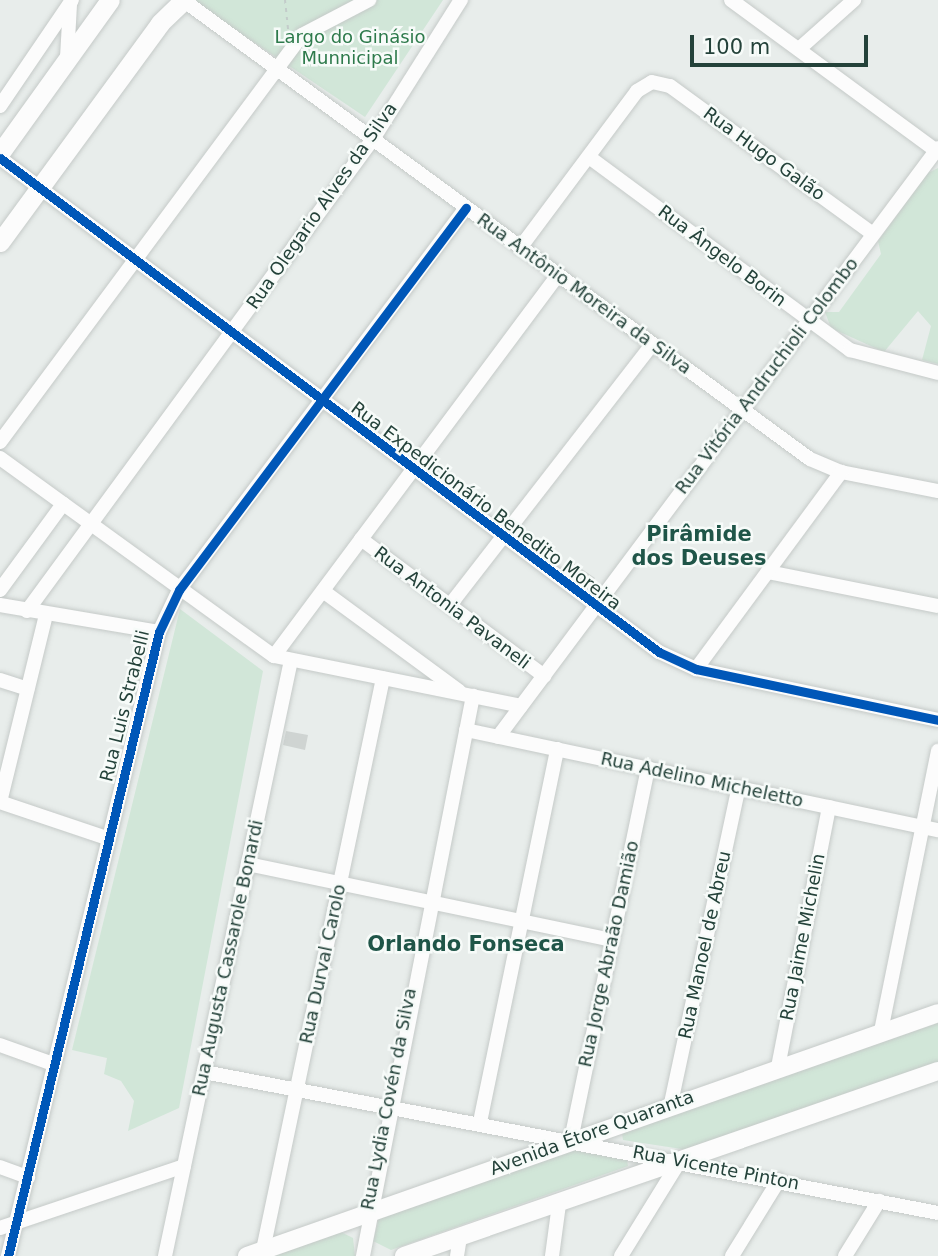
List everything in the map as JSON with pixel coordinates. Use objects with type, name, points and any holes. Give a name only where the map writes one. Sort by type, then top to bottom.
[{"type":"main road","points":[[0,153],[110,0]]},
{"type":"main road","points":[[0,242],[184,0]]},
{"type":"street","name":"Rua Antônio Moreira da Silva","points":[[184,0],[810,459],[841,472],[938,491]]},
{"type":"street","points":[[0,442],[290,49],[313,26],[369,0]]},
{"type":"street","name":"Rua Olegario Alves da Silva","points":[[27,611],[373,139],[461,0]]},
{"type":"street","points":[[731,0],[937,150]]},
{"type":"street","points":[[799,49],[853,0]]},
{"type":"street","points":[[67,58],[71,2]]},
{"type":"street","points":[[0,106],[71,2]]},
{"type":"street","name":"Rua Hugo Galão","points":[[589,157],[637,91],[652,82],[670,86],[873,234]]},
{"type":"street","name":"Rua Vitória Andruchioli Colombo","points":[[498,737],[937,150]]},
{"type":"street","points":[[520,248],[589,157]]},
{"type":"street","name":"Rua Ângelo Borin","points":[[589,157],[850,350],[938,373]]},
{"type":"street","name":"Rua Expedicionário Benedito Moreira","points":[[0,158],[594,608],[696,670],[938,720]]},
{"type":"street","name":"Rua Luis Strabelli","points":[[8,1256],[159,632],[179,590],[466,208]]},
{"type":"street","points":[[274,656],[558,275]]},
{"type":"street","points":[[450,606],[652,345]]},
{"type":"street","points":[[0,458],[179,590],[274,656],[521,706]]},
{"type":"street","points":[[696,670],[841,472]]},
{"type":"street","points":[[0,590],[62,504]]},
{"type":"street","name":"Rua Antonia Pavaneli","points":[[361,539],[544,676]]},
{"type":"street","points":[[768,572],[938,606]]},
{"type":"street","points":[[323,590],[468,695]]},
{"type":"street","points":[[0,605],[46,615],[159,632]]},
{"type":"street","points":[[46,615],[0,802],[107,838]]},
{"type":"street","name":"Rua Augusta Cassarole Bonardi","points":[[165,1256],[290,660]]},
{"type":"street","name":"Rua Durval Carolo","points":[[255,1253],[298,1086],[383,678]]},
{"type":"street","points":[[0,680],[28,689]]},
{"type":"street","name":"Rua Lydia Covén da Silva","points":[[363,1256],[367,1213],[388,1104],[466,730],[468,695]]},
{"type":"street","name":"Rua Adelino Micheletto","points":[[466,730],[938,830]]},
{"type":"street","points":[[480,1122],[557,749]]},
{"type":"street","points":[[881,1031],[938,751]]},
{"type":"street","name":"Rua Jorge Abraão Damião","points":[[574,1141],[648,768]]},
{"type":"street","name":"Rua Manoel de Abreu","points":[[671,1103],[739,788]]},
{"type":"street","name":"Rua Jaime Michelin","points":[[778,1067],[829,807]]},
{"type":"street","points":[[248,864],[612,940]]},
{"type":"street","name":"Avenida Étore Quaranta","points":[[255,1253],[574,1141],[671,1103],[938,1013]]},
{"type":"street","points":[[0,1045],[53,1064]]},
{"type":"street","points":[[404,1256],[938,1071]]},
{"type":"street","name":"Rua Vicente Pinton","points":[[204,1072],[298,1086],[938,1213]]},
{"type":"street","points":[[621,1256],[681,1160]]},
{"type":"street","points":[[0,1228],[184,1166]]},
{"type":"street","points":[[0,1167],[27,1177]]},
{"type":"street","points":[[732,1256],[779,1180]]},
{"type":"street","points":[[845,1256],[879,1201]]},
{"type":"street","points":[[552,1256],[559,1204]]},
{"type":"street","points":[[457,1256],[460,1237]]},
{"type":"path","points":[[285,0],[290,49]]},
{"type":"green space","name":"Largo do Ginásio Munnicipal","points":[[191,0],[443,0],[365,117]]},
{"type":"green space","points":[[938,168],[938,364],[922,360],[931,326],[918,311],[884,352],[831,328],[825,312],[839,312],[881,254],[878,241],[928,173]]},
{"type":"green space","points":[[180,609],[263,671],[179,1108],[128,1131],[134,1101],[121,1081],[104,1074],[107,1058],[72,1050]]},
{"type":"green space","points":[[938,1023],[938,1067],[688,1150],[623,1140],[622,1133]]},
{"type":"green space","points":[[575,1148],[627,1160],[628,1166],[391,1250],[373,1241],[379,1218]]},
{"type":"green space","points":[[341,1232],[353,1238],[355,1256],[266,1256]]},
{"type":"building","points":[[573,563],[595,578],[588,587],[565,570]]},
{"type":"building","points":[[286,731],[308,735],[305,750],[283,745]]},
{"type":"cycle path","points":[[0,158],[659,652],[696,669],[938,720]]},
{"type":"cycle path","points":[[8,1256],[159,632],[179,590],[466,208]]},
{"type":"district","name":"Pirâmide dos Deuses","points":[[699,546]]},
{"type":"district","name":"Orlando Fonseca","points":[[466,944]]}]
